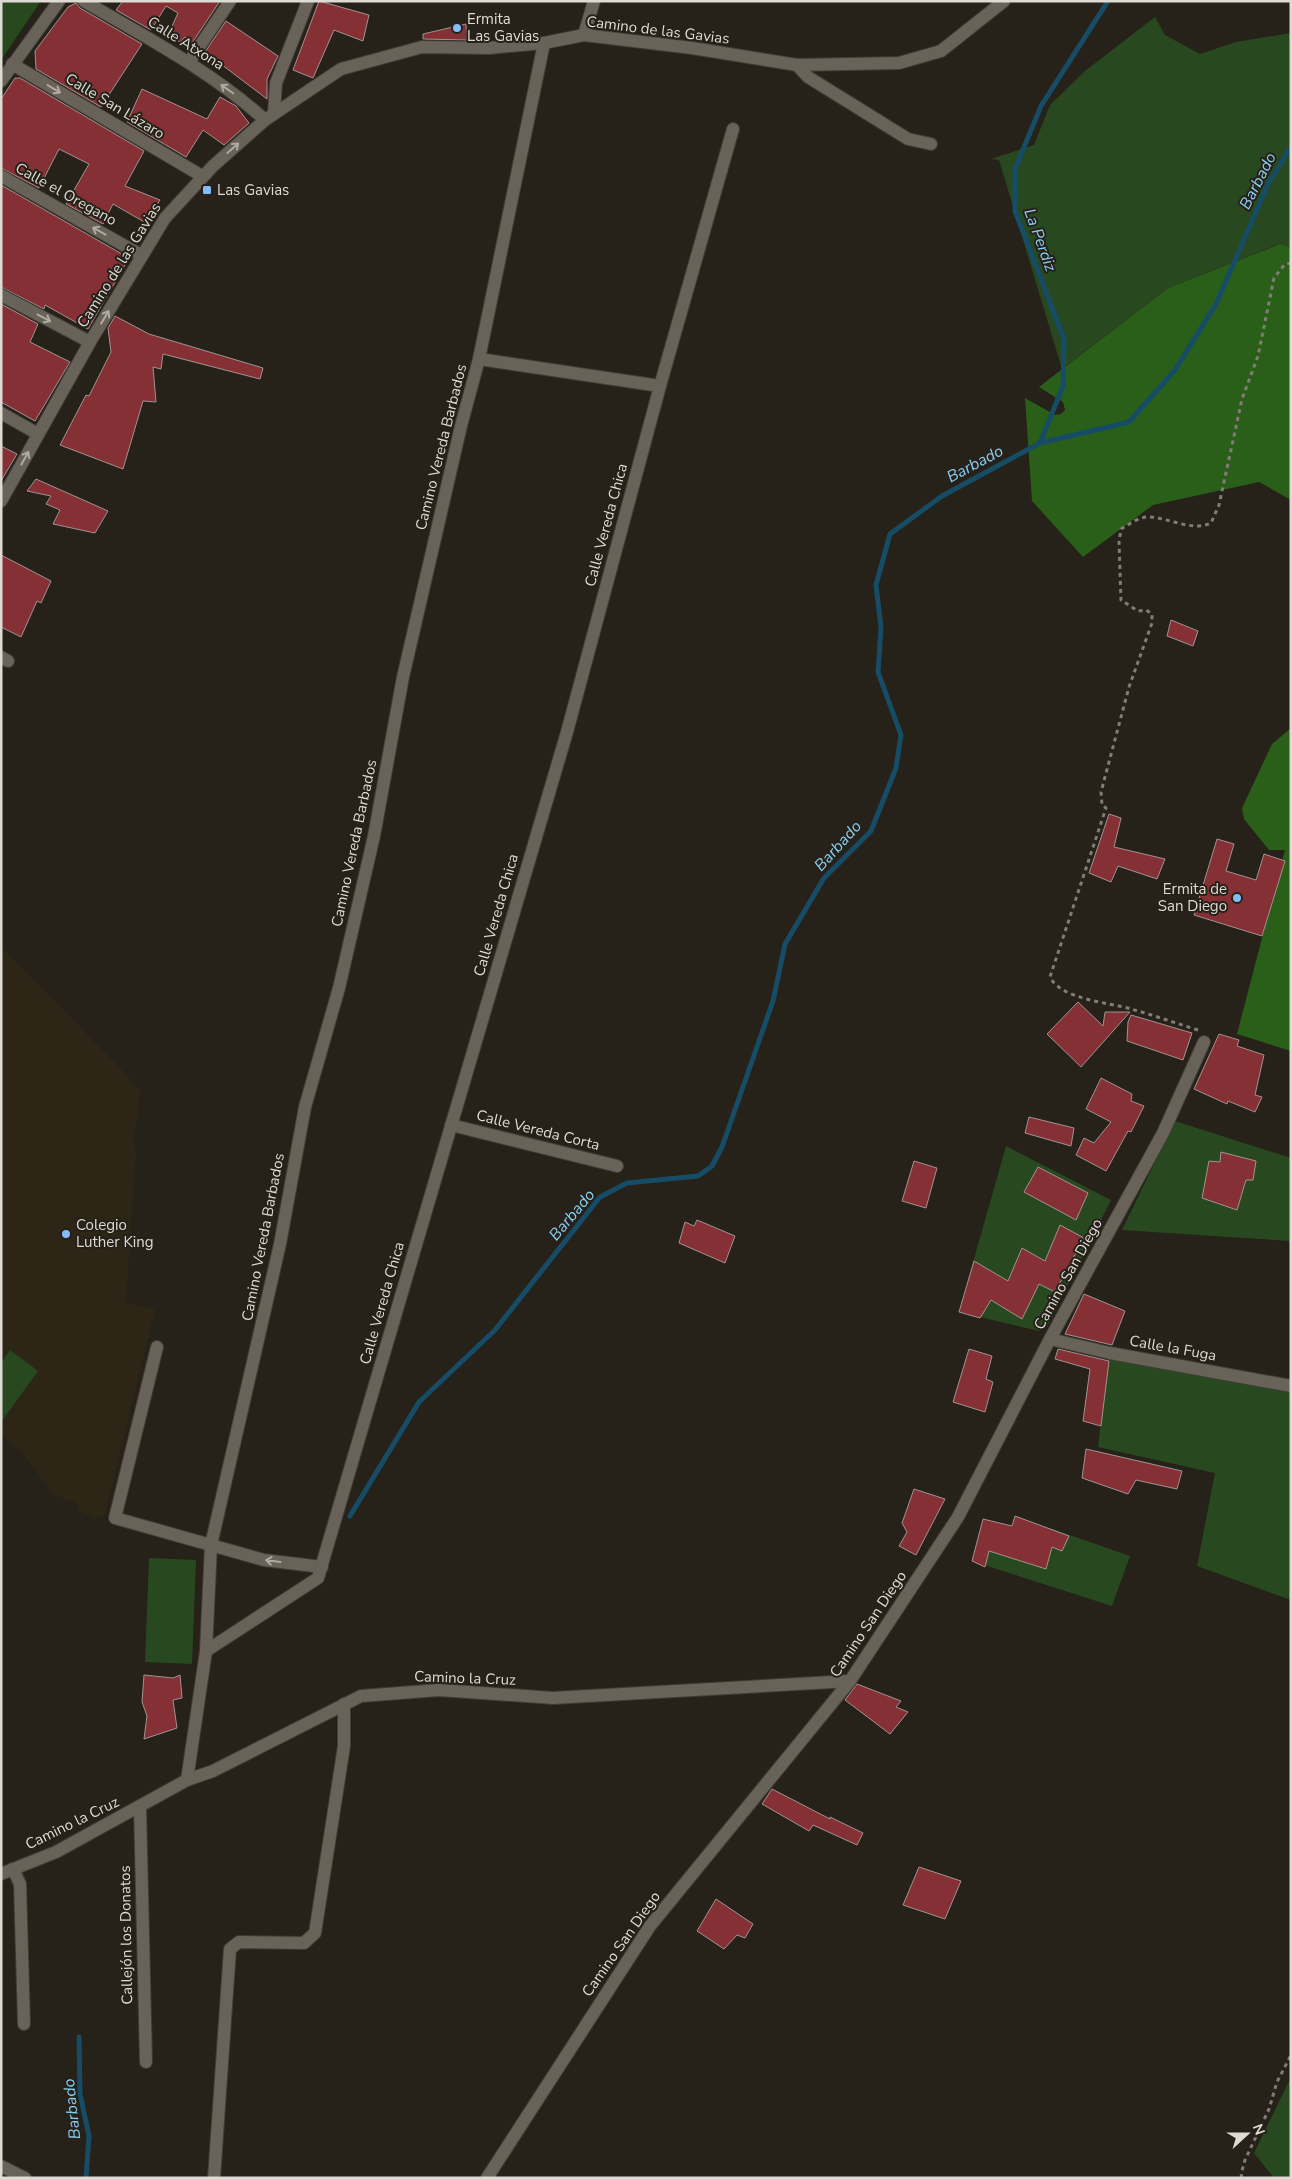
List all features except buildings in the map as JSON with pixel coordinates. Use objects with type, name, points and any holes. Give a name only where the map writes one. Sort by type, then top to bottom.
[{"type":"street","points":[[1,81],[59,1]]},
{"type":"street","name":"Calle Atxona","points":[[84,1],[189,62],[270,117]]},
{"type":"street","points":[[270,117],[276,83],[308,1]]},
{"type":"street","points":[[584,36],[594,1]]},
{"type":"street","name":"Camino de las Gavias","points":[[1,501],[90,342],[165,218],[202,176],[270,117],[341,69],[422,47],[489,48],[544,43],[584,36],[692,48],[797,64],[898,63],[941,51],[1004,1]]},
{"type":"street","points":[[189,62],[228,2]]},
{"type":"street","name":"Camino Vereda Barbados","points":[[187,1780],[206,1650],[211,1545],[280,1244],[304,1106],[339,988],[374,836],[403,677],[461,426],[479,359],[544,43]]},
{"type":"street","name":"Calle San Lázaro","points":[[12,64],[202,176]]},
{"type":"street","points":[[797,64],[808,76],[908,139],[932,144]]},
{"type":"street","name":"Calle Vereda Chica","points":[[206,1650],[318,1578],[322,1567],[567,732],[660,386],[733,129]]},
{"type":"street","name":"Calle el Oregano","points":[[1,176],[142,255]]},
{"type":"street","points":[[1,295],[90,342]]},
{"type":"street","points":[[479,359],[660,386]]},
{"type":"street","points":[[1,413],[38,434]]},
{"type":"street","name":"Camino San Diego","points":[[487,2178],[650,1926],[850,1681],[958,1517],[1050,1340],[1164,1133],[1204,1042]]},
{"type":"street","name":"Calle Vereda Corta","points":[[452,1126],[617,1166]]},
{"type":"street","name":"Calle la Fuga","points":[[1050,1340],[1110,1354],[1291,1386]]},
{"type":"street","points":[[157,1347],[114,1518],[264,1560],[322,1567]]},
{"type":"street","name":"Camino la Cruz","points":[[7,1871],[56,1852],[187,1780],[213,1771],[361,1696],[439,1690],[553,1698],[850,1681]]},
{"type":"street","points":[[214,2178],[230,1949],[239,1942],[304,1943],[315,1933],[344,1746],[344,1704]]},
{"type":"street","name":"Callejón los Donatos","points":[[140,1807],[146,2062]]},
{"type":"street","points":[[7,1871],[20,1884],[24,2024]]},
{"type":"street","points":[[1,2166],[25,2178]]},
{"type":"path","points":[[1204,1042],[1198,1030],[1130,1008],[1084,998],[1054,986],[1050,977],[1106,808],[1102,805],[1101,792],[1128,687],[1152,623],[1152,614],[1146,610],[1138,611],[1121,600],[1119,542],[1121,529],[1136,520],[1148,516],[1187,525],[1206,526],[1212,523],[1219,505],[1242,399],[1258,356],[1274,278],[1284,264],[1291,263]]},
{"type":"path","points":[[1242,2178],[1241,2174],[1245,2160],[1291,2055]]},
{"type":"shaded area","name":"Colegio Luther King","points":[[1,947],[130,1078],[129,1081],[141,1090],[133,1142],[136,1149],[126,1303],[155,1309],[105,1514],[95,1518],[79,1511],[77,1503],[52,1494],[26,1457],[1,1434]]},
{"type":"green space","points":[[1,1],[41,1],[1,60]]},
{"type":"green space","points":[[1155,17],[1165,35],[1200,54],[1236,42],[1291,33],[1291,248],[1279,244],[1168,288],[1062,369],[999,160],[991,159],[1034,145],[1050,105],[1085,71]]},
{"type":"green space","points":[[1280,244],[1291,248],[1291,500],[1259,482],[1153,505],[1083,557],[1032,501],[1025,398],[1055,415],[1061,414],[1065,410],[1063,402],[1039,387],[1168,288]]},
{"type":"green space","points":[[1291,728],[1291,1051],[1237,1034],[1285,850],[1269,850],[1244,819],[1242,808],[1272,744]]},
{"type":"green space","points":[[1175,1121],[1291,1158],[1291,1241],[1122,1230]]},
{"type":"green space","points":[[1006,1146],[1111,1200],[1047,1327],[1039,1331],[959,1312]]},
{"type":"green space","points":[[10,1350],[38,1371],[1,1422],[1,1363]]},
{"type":"green space","points":[[1110,1353],[1291,1387],[1291,1600],[1197,1566],[1215,1473],[1098,1447]]},
{"type":"green space","points":[[1015,1516],[1130,1556],[1112,1606],[972,1561],[983,1519],[1012,1526]]},
{"type":"green space","points":[[149,1558],[196,1560],[192,1664],[145,1662]]},
{"type":"green space","points":[[1291,2077],[1291,2178],[1274,2178],[1254,2153]]},
{"type":"waterway","name":"La Perdiz","points":[[1040,443],[1063,386],[1064,339],[1015,211],[1015,169],[1041,106],[1108,1]]},
{"type":"waterway","name":"Barbado","points":[[350,1516],[419,1402],[495,1330],[600,1197],[627,1183],[698,1176],[712,1166],[722,1147],[773,1001],[785,944],[824,878],[871,831],[896,768],[901,735],[878,672],[881,628],[876,585],[890,534],[942,496],[1040,443],[1129,422],[1175,370],[1216,304],[1268,184],[1291,147]]},
{"type":"waterway","name":"Barbado","points":[[79,2037],[80,2094],[89,2136],[86,2178]]},
{"type":"place","name":"Ermita Las Gavias","points":[[457,28]]},
{"type":"place","name":"Las Gavias","points":[[207,190]]},
{"type":"place","name":"Ermita de San Diego","points":[[1237,898]]},
{"type":"place","name":"Colegio Luther King","points":[[66,1234]]}]
